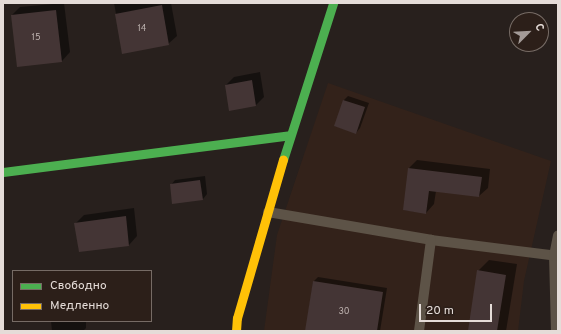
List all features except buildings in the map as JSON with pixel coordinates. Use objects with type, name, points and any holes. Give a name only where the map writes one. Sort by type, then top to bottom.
[{"type":"street","points":[[236,331],[237,318],[290,135],[333,3]]},
{"type":"street","points":[[3,172],[205,144],[290,135]]},
{"type":"lane","points":[[268,212],[431,240],[556,256]]},
{"type":"lane","points":[[556,331],[556,256],[558,235]]},
{"type":"lane","points":[[419,331],[431,240]]},
{"type":"shaded area","points":[[328,83],[551,161],[524,281],[518,331],[264,331],[277,235]]},
{"type":"traffic: fast","points":[[283,160],[333,3]]},
{"type":"traffic: fast","points":[[3,172],[290,135]]},
{"type":"traffic: slow","points":[[236,331],[237,318],[283,160]]}]
